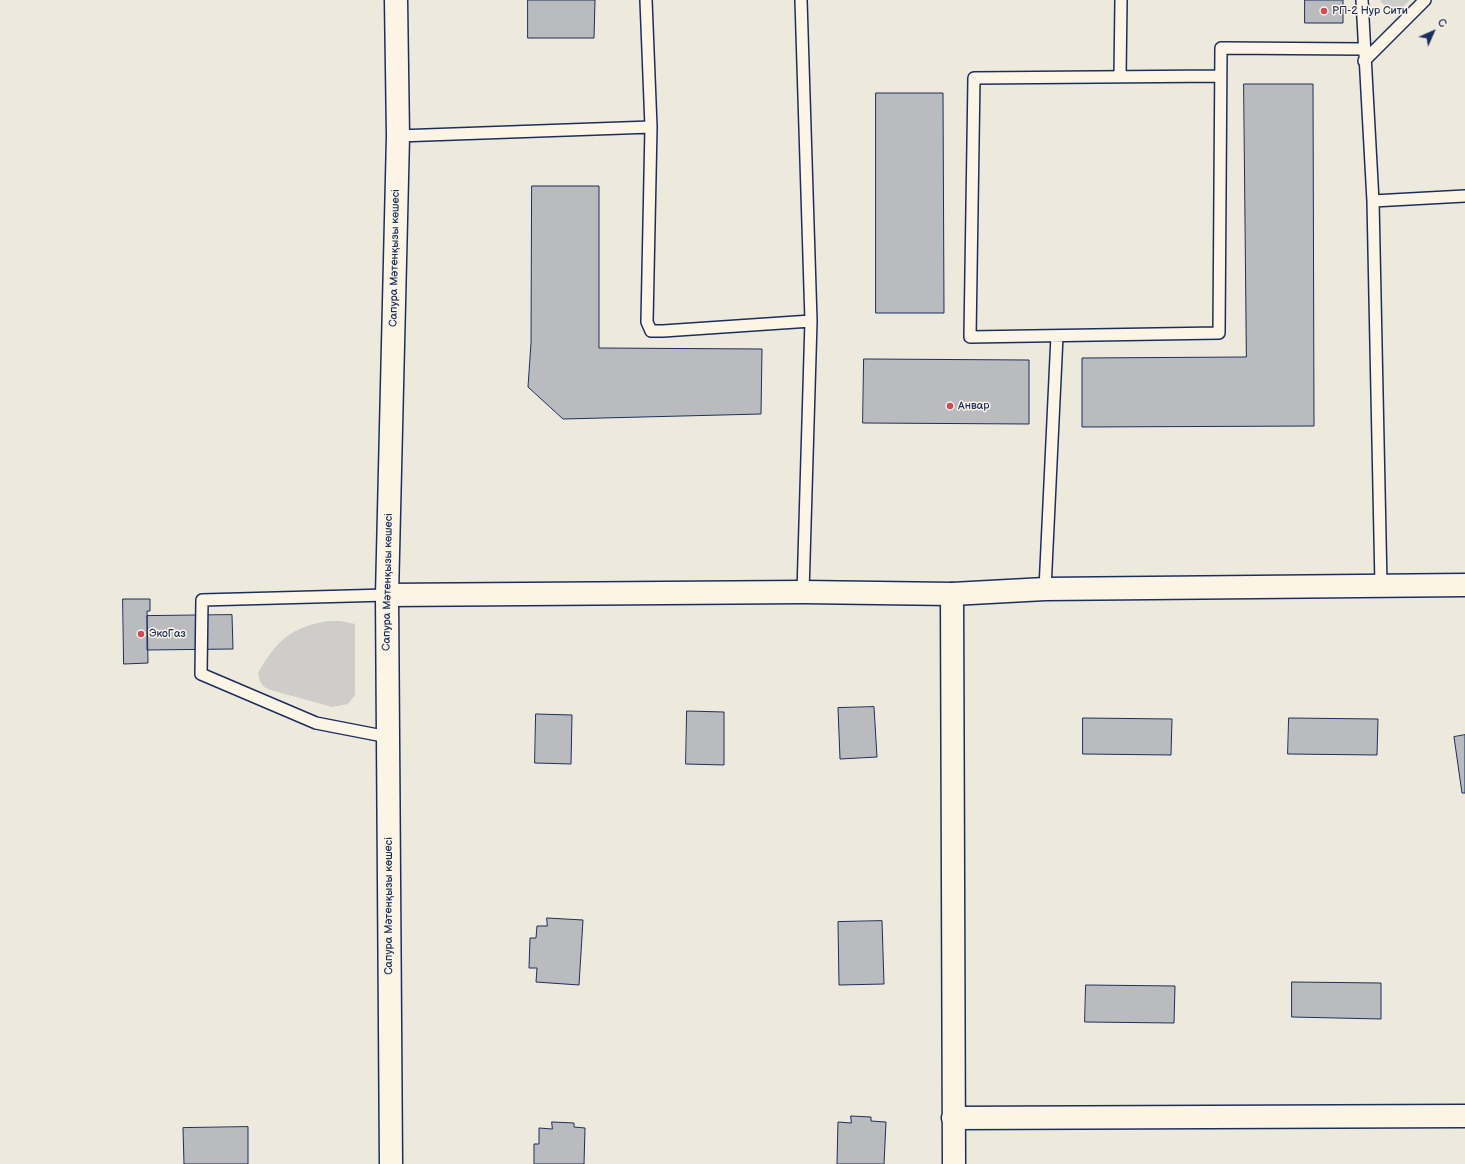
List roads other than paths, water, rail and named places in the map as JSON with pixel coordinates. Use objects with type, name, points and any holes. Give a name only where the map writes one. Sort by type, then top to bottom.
[{"type":"street","name":"Сапура Мәтенқызы көшесі","points":[[391,1164],[387,595],[398,136],[396,0]]},
{"type":"street","points":[[387,595],[803,592],[952,594],[1045,590],[1465,584]]},
{"type":"street","points":[[952,594],[954,1164]]},
{"type":"street","points":[[953,1118],[1465,1116]]},
{"type":"lane","points":[[646,0],[651,127],[647,322],[651,330],[663,331],[811,321]]},
{"type":"lane","points":[[801,0],[811,321],[803,592]]},
{"type":"lane","points":[[1120,77],[1121,0]]},
{"type":"lane","points":[[1362,0],[1363,48],[1373,201],[1381,586]]},
{"type":"lane","points":[[1364,61],[1425,0]]},
{"type":"lane","points":[[1220,76],[974,78],[970,337],[1219,334],[1221,48],[1363,48]]},
{"type":"lane","points":[[398,136],[651,127]]},
{"type":"lane","points":[[1373,201],[1465,196]]},
{"type":"lane","points":[[1045,590],[1057,336]]},
{"type":"lane","points":[[387,595],[202,600],[201,674],[316,723],[388,737]]},
{"type":"place","name":"РП-2 Нур Сити","points":[[1324,11]]},
{"type":"place","name":"Анвар","points":[[950,406]]},
{"type":"place","name":"ЭкоГаз","points":[[141,634]]}]
